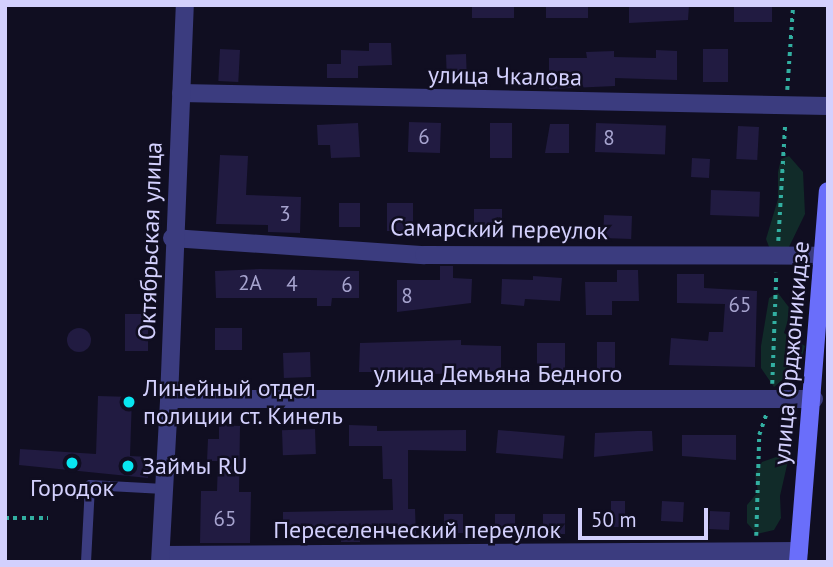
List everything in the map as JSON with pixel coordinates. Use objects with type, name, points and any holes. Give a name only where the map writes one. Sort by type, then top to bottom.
[{"type":"main road","name":"улица Орджоникидзе","points":[[798,556],[821,399],[828,191]]},
{"type":"street","name":"Октябрьская улица","points":[[161,559],[169,399],[172,238],[185,5]]},
{"type":"street","name":"улица Чкалова","points":[[181,93],[828,106]]},
{"type":"street","name":"Самарский переулок","points":[[172,238],[424,255],[825,257]]},
{"type":"street","name":"улица Демьяна Бедного","points":[[169,399],[821,399]]},
{"type":"street","name":"Переселенческий переулок","points":[[161,559],[755,552],[798,556]]},
{"type":"lane","points":[[86,562],[90,485],[164,489]]},
{"type":"path","points":[[755,552],[759,436],[771,399],[793,5]]},
{"type":"path","points":[[5,518],[48,518]]},
{"type":"green space","points":[[789,156],[803,172],[805,214],[789,247],[771,252],[766,239],[778,199],[778,172],[781,159]]},
{"type":"green space","points":[[778,293],[791,310],[784,333],[805,346],[799,366],[774,387],[761,368],[761,346],[769,298]]},
{"type":"green space","points":[[790,452],[780,496],[781,518],[774,530],[757,534],[747,523],[747,505],[758,492],[755,474],[762,462]]},
{"type":"building","points":[[472,5],[514,5],[514,18],[472,18]]},
{"type":"building","points":[[546,5],[588,5],[588,18],[546,18]]},
{"type":"building","points":[[629,5],[689,5],[688,20],[629,23]]},
{"type":"building","points":[[734,5],[772,5],[772,22],[734,22]]},
{"type":"building","points":[[369,43],[391,43],[392,65],[358,66],[358,78],[327,78],[327,64],[341,64],[341,50],[369,51]]},
{"type":"building","points":[[220,49],[240,50],[238,82],[218,81]]},
{"type":"building","points":[[703,49],[728,49],[728,82],[703,82]]},
{"type":"building","points":[[656,50],[677,51],[677,80],[615,78],[615,86],[549,89],[549,58],[587,58],[586,52],[614,51],[614,57],[656,58]]},
{"type":"building","points":[[466,54],[467,77],[447,78],[446,55]]},
{"type":"building","points":[[409,122],[441,123],[440,153],[408,152]]},
{"type":"building","points":[[358,123],[360,157],[331,158],[330,145],[318,145],[317,125]]},
{"type":"building","points":[[490,123],[512,123],[512,158],[490,158]]},
{"type":"building","points":[[596,123],[666,125],[665,154],[595,152]]},
{"type":"building","points":[[550,124],[569,124],[569,153],[545,153]]},
{"type":"building","points":[[738,126],[759,127],[757,160],[736,159]]},
{"type":"building","points":[[220,155],[248,156],[246,195],[301,197],[300,233],[268,232],[268,225],[216,224]]},
{"type":"building","points":[[692,158],[710,159],[709,178],[691,177]]},
{"type":"building","points":[[711,190],[760,192],[759,217],[710,215]]},
{"type":"building","points":[[339,203],[360,203],[360,227],[339,227]]},
{"type":"building","points":[[387,203],[413,203],[413,231],[387,231]]},
{"type":"building","points":[[474,209],[502,209],[502,238],[474,238]]},
{"type":"building","points":[[604,215],[632,216],[631,239],[603,238]]},
{"type":"building","points":[[440,266],[453,266],[453,278],[472,279],[471,303],[397,312],[397,280],[440,280]]},
{"type":"building","points":[[617,270],[638,270],[639,301],[612,301],[612,315],[586,315],[585,282],[617,282]]},
{"type":"building","points":[[215,271],[359,271],[359,298],[332,298],[331,306],[317,306],[317,298],[216,298]]},
{"type":"building","points":[[677,274],[704,274],[704,288],[757,291],[755,367],[669,365],[671,338],[708,341],[709,332],[723,332],[725,304],[677,303]]},
{"type":"building","points":[[533,276],[562,278],[560,301],[525,299],[524,306],[501,304],[502,279],[533,280]]},
{"type":"building","points":[[125,314],[148,314],[148,351],[125,351]]},
{"type":"building","points":[[79,328],[88,331],[91,340],[88,349],[79,352],[70,349],[67,340],[70,331]]},
{"type":"building","points":[[215,328],[242,328],[242,350],[215,350]]},
{"type":"building","points":[[461,340],[461,345],[501,346],[501,371],[392,376],[392,372],[359,372],[360,343]]},
{"type":"building","points":[[597,342],[615,342],[615,371],[597,371]]},
{"type":"building","points":[[537,343],[565,343],[565,371],[537,371]]},
{"type":"building","points":[[310,352],[311,377],[284,378],[283,353]]},
{"type":"building","points":[[98,396],[132,397],[130,456],[149,457],[148,478],[19,465],[20,449],[96,454]]},
{"type":"building","points":[[219,425],[240,426],[239,492],[251,492],[250,543],[200,543],[201,491],[217,491],[218,461],[207,461],[208,439],[219,439]]},
{"type":"building","points":[[349,425],[377,426],[377,431],[466,430],[466,451],[408,450],[408,509],[415,509],[416,535],[360,537],[360,542],[341,542],[341,531],[302,530],[302,539],[283,539],[283,512],[393,510],[392,479],[383,479],[382,446],[349,446]]},
{"type":"building","points":[[315,429],[316,454],[283,455],[282,430]]},
{"type":"building","points":[[498,430],[565,436],[563,459],[496,453]]},
{"type":"building","points":[[652,431],[653,451],[594,457],[595,433]]},
{"type":"building","points":[[682,435],[736,435],[736,460],[682,456]]},
{"type":"building","points":[[611,501],[625,501],[625,527],[611,527]]},
{"type":"building","points":[[662,501],[684,502],[683,522],[661,521]]},
{"type":"building","points":[[710,511],[730,512],[729,530],[709,529]]},
{"type":"building","points":[[444,514],[463,514],[463,533],[444,533]]},
{"type":"building","points":[[495,514],[515,514],[515,538],[495,538]]},
{"type":"building","points":[[543,514],[565,514],[565,534],[543,534]]},
{"type":"place","name":"Линейный отдел полиции ст. Кинель","points":[[129,402]]},
{"type":"place","name":"Городок","points":[[72,463]]},
{"type":"place","name":"Займы RU","points":[[128,466]]}]
